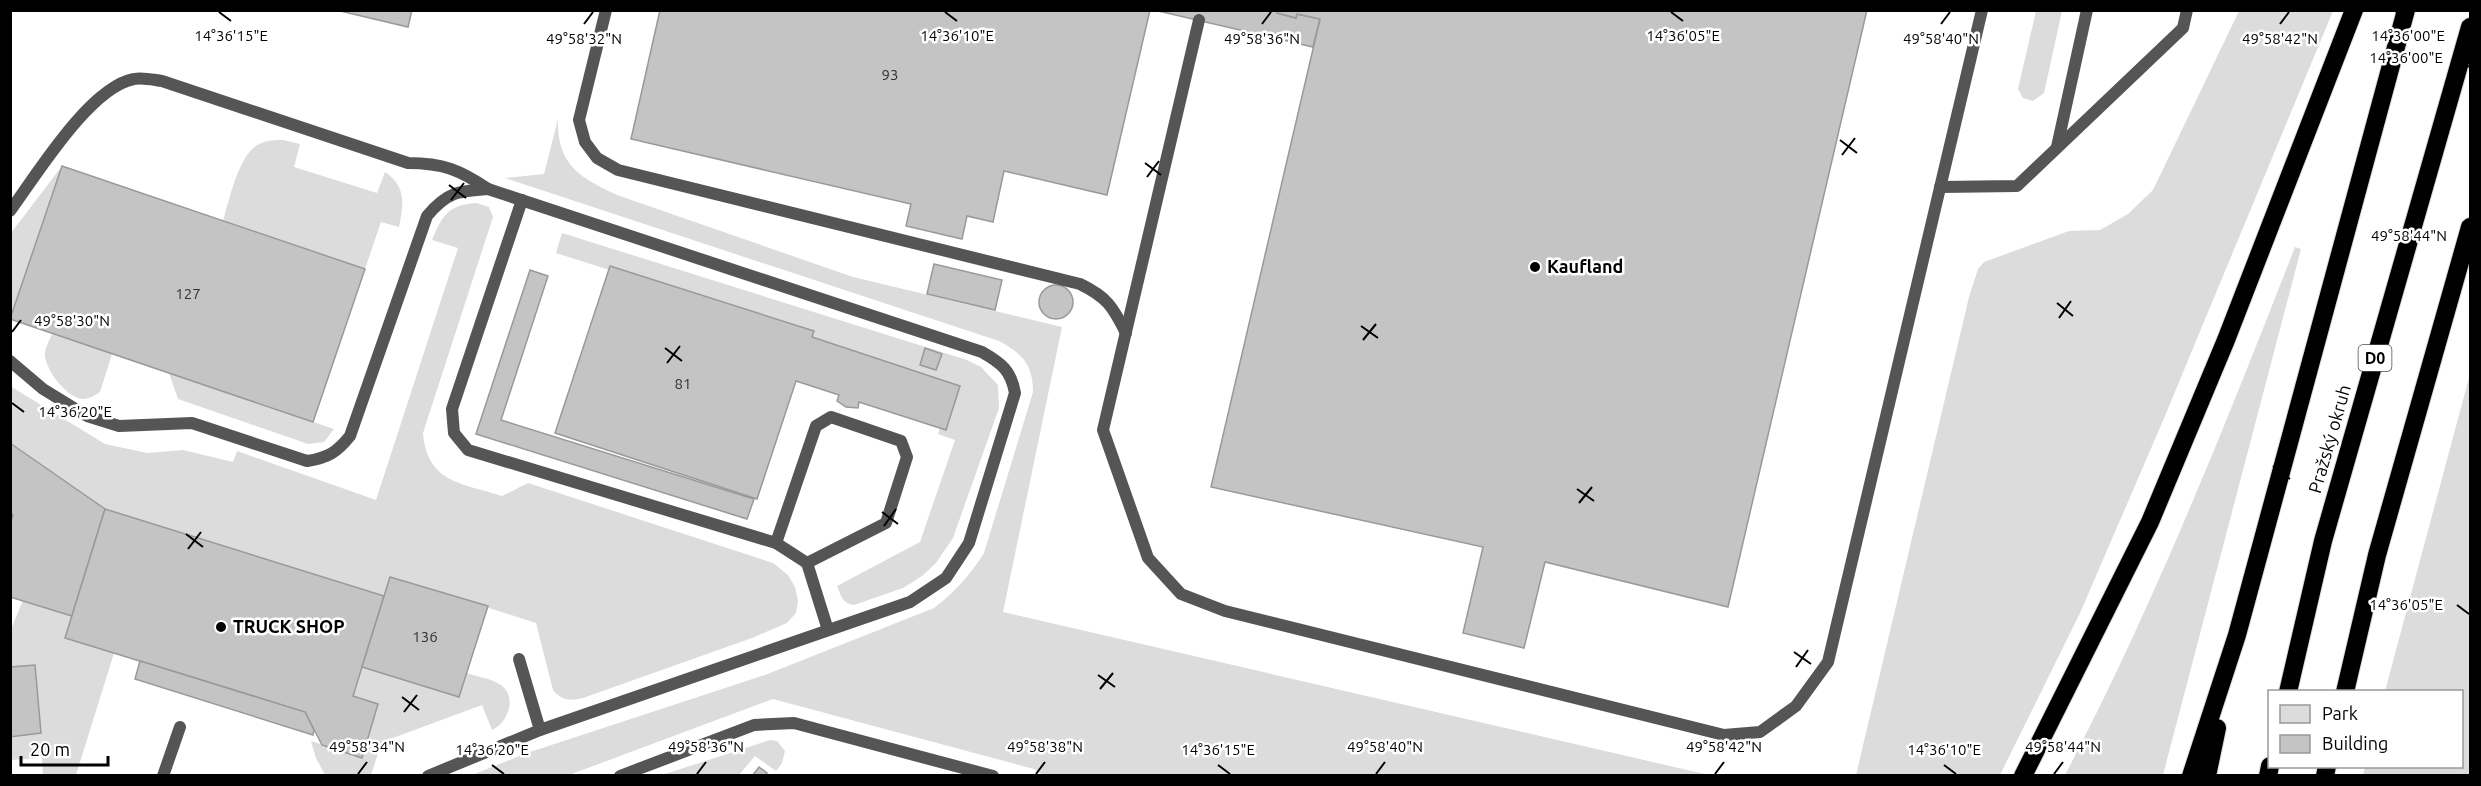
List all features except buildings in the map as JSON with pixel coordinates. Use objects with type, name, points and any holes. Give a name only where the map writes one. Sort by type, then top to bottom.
[{"type":"highway","points":[[2023,776],[2150,522],[2226,340],[2354,10]]},
{"type":"highway","points":[[2191,776],[2237,635],[2406,10]]},
{"type":"highway","name":"Pražský okruh","points":[[2288,690],[2323,541],[2470,27]]},
{"type":"highway","points":[[2345,690],[2377,555],[2470,227]]},
{"type":"highway","points":[[2207,776],[2237,635]]},
{"type":"lane","points":[[606,10],[579,120],[585,142],[597,158],[618,170],[1080,284],[1100,294],[1114,308],[1126,333]]},
{"type":"lane","points":[[1199,20],[1103,430],[1148,558],[1181,594],[1225,611],[1724,735],[1760,732],[1796,706],[1828,662],[1982,10]]},
{"type":"lane","points":[[2057,147],[2087,10]]},
{"type":"lane","points":[[1940,188],[2017,186],[2183,28],[2187,10]]},
{"type":"lane","points":[[10,211],[83,113],[109,90],[135,78],[162,81],[408,163],[435,163],[464,172],[488,189],[982,352],[998,361],[1012,377],[1015,393],[969,543],[946,578],[910,602],[540,730],[428,776]]},
{"type":"lane","points":[[10,362],[43,389],[87,416],[119,426],[192,423],[308,460],[324,459],[339,449],[350,436],[427,216],[439,201],[450,195],[460,191],[488,189]]},
{"type":"lane","points":[[522,200],[452,409],[454,433],[468,450],[776,543],[807,563],[828,630]]},
{"type":"lane","points":[[776,543],[816,426],[831,417],[901,441],[907,457],[886,523],[807,563]]},
{"type":"lane","points":[[519,659],[540,730]]},
{"type":"lane","points":[[620,776],[754,725],[794,723],[993,776]]},
{"type":"lane","points":[[163,776],[180,727]]},
{"type":"green space","points":[[2036,11],[2062,11],[2044,93],[2033,101],[2023,98],[2018,89]]},
{"type":"green space","points":[[2239,11],[2333,11],[2162,423],[2080,613],[2000,775],[1856,775],[1969,297],[1978,269],[1984,262],[2069,231],[2100,230],[2128,214],[2153,190]]},
{"type":"green space","points":[[558,119],[561,148],[566,159],[581,175],[617,195],[853,277],[1062,327],[1003,612],[1709,775],[1043,775],[1034,769],[773,699],[569,775],[472,775],[527,753],[765,675],[934,608],[962,583],[984,553],[1033,392],[1031,374],[1025,361],[999,341],[505,178],[544,174]]},
{"type":"green space","points":[[283,140],[300,144],[294,167],[377,193],[385,172],[397,183],[402,196],[399,227],[381,222],[365,269],[223,221],[236,178],[246,157],[259,144]]},
{"type":"green space","points":[[62,166],[11,319],[11,233]]},
{"type":"green space","points":[[476,203],[489,207],[493,217],[423,433],[431,462],[449,478],[473,488],[502,496],[528,483],[773,563],[788,575],[795,587],[798,601],[796,613],[787,623],[752,638],[583,698],[566,699],[553,690],[536,623],[391,577],[384,596],[105,509],[11,443],[10,386],[105,444],[147,453],[183,450],[233,462],[237,451],[376,500],[458,248],[432,240],[439,224],[448,213],[459,206]]},
{"type":"green space","points":[[562,233],[967,360],[981,367],[998,385],[999,408],[953,538],[936,563],[922,576],[903,588],[854,605],[845,601],[837,586],[920,542],[955,440],[938,434],[953,389],[805,338],[807,333],[556,253]]},
{"type":"green space","points":[[2295,247],[2301,249],[2163,775],[2065,775],[2129,646],[2187,514]]},
{"type":"green space","points":[[52,334],[112,354],[100,392],[81,399],[72,395],[57,381],[45,357]]},
{"type":"green space","points":[[169,373],[334,429],[324,442],[308,444],[178,399]]},
{"type":"green space","points":[[2470,374],[2470,775],[2363,775],[2365,768],[2463,768],[2463,690],[2385,690]]},
{"type":"green space","points":[[23,600],[72,616],[65,638],[114,653],[76,775],[43,775],[42,758],[11,760],[11,737],[41,733],[35,665],[11,667],[10,632]]},
{"type":"green space","points":[[362,667],[459,697],[467,673],[492,680],[508,694],[510,701],[507,715],[492,730],[482,705],[382,742],[371,775],[325,775],[316,758],[311,741],[362,758],[378,705],[353,696]]},
{"type":"green space","points":[[770,740],[777,741],[785,751],[782,763],[776,771],[755,756],[739,775],[662,775]]},
{"type":"place","name":"Kaufland","points":[[1535,267]]},
{"type":"place","name":"TRUCK SHOP","points":[[221,627]]}]
